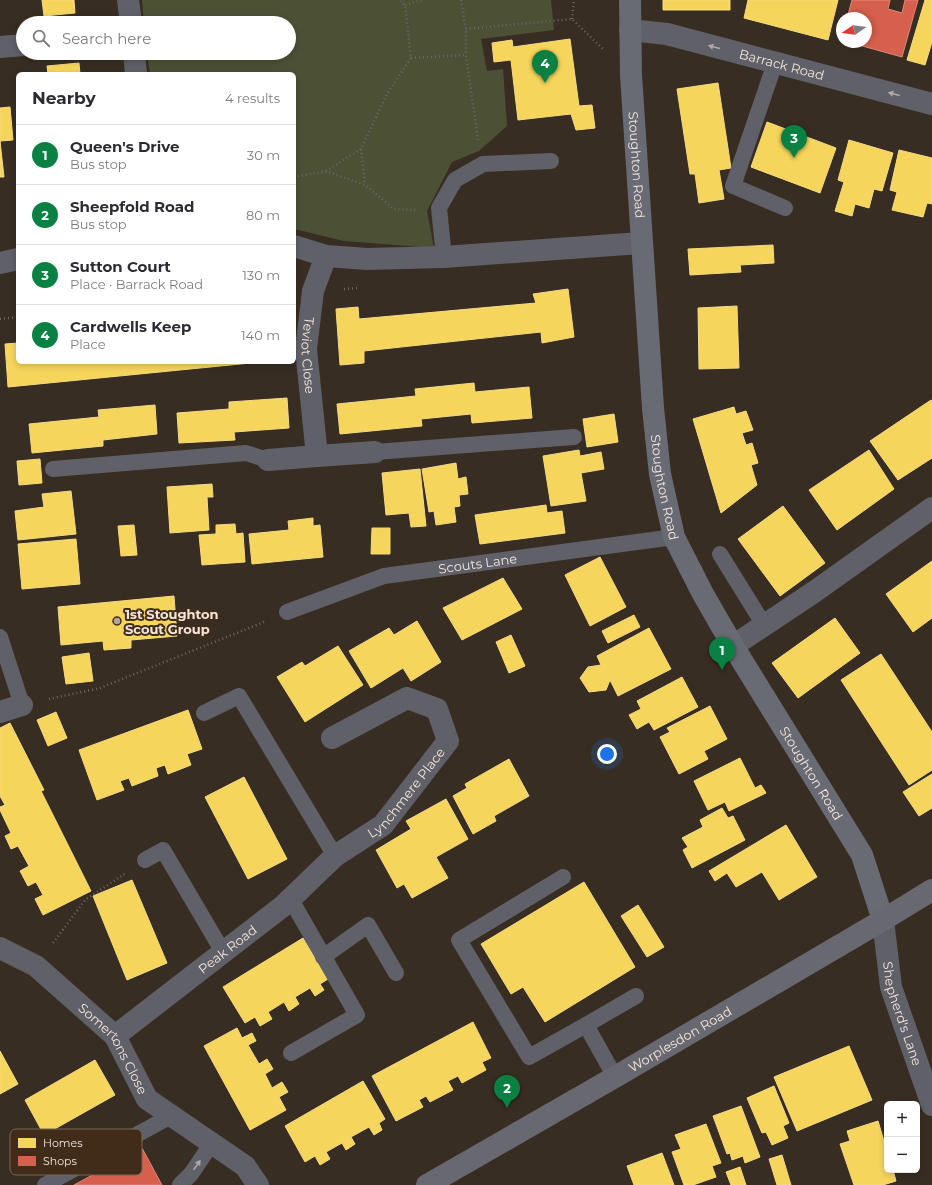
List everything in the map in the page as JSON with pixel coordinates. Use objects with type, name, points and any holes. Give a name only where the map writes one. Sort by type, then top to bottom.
[{"type":"main road","name":"Worplesdon Road","points":[[430,1184],[932,890]]},
{"type":"street","points":[[128,0],[130,16]]},
{"type":"street","name":"Stoughton Road","points":[[630,0],[631,83],[653,415],[660,474],[674,537],[703,594],[733,646],[862,855],[883,920]]},
{"type":"street","name":"Barrack Road","points":[[630,30],[667,34],[932,104]]},
{"type":"street","points":[[0,48],[16,46]]},
{"type":"street","points":[[135,60],[136,72]]},
{"type":"street","points":[[296,247],[326,256],[367,259],[444,257],[641,242]]},
{"type":"street","name":"Teviot Close","points":[[317,456],[306,349],[313,291],[326,256]]},
{"type":"street","points":[[0,263],[16,259]]},
{"type":"street","points":[[268,460],[375,452]]},
{"type":"street","points":[[733,646],[932,508]]},
{"type":"street","name":"Lynchmere Place","points":[[332,738],[407,698],[438,709],[448,741],[383,825],[335,856]]},
{"type":"street","points":[[0,712],[22,705]]},
{"type":"street","name":"Peak Road","points":[[115,1036],[283,906],[335,856]]},
{"type":"street","name":"Shepherd's Lane","points":[[883,920],[891,987],[932,1105]]},
{"type":"street","name":"Somertons Close","points":[[0,948],[36,966],[115,1036],[147,1099],[245,1166],[258,1185]]},
{"type":"lane","points":[[775,63],[733,186],[785,208]]},
{"type":"lane","points":[[444,257],[440,208],[456,180],[483,164],[551,161]]},
{"type":"lane","points":[[375,452],[574,437]]},
{"type":"lane","points":[[53,469],[246,453],[268,460]]},
{"type":"lane","name":"Scouts Lane","points":[[287,612],[384,576],[674,537]]},
{"type":"lane","points":[[720,554],[764,625]]},
{"type":"lane","points":[[0,637],[22,705]]},
{"type":"lane","points":[[204,713],[239,696],[335,856]]},
{"type":"lane","points":[[145,860],[163,850],[223,952]]},
{"type":"lane","points":[[563,877],[459,940],[529,1057],[636,996]]},
{"type":"lane","points":[[290,898],[357,1015],[291,1053]]},
{"type":"lane","points":[[323,956],[368,925],[396,973]]},
{"type":"lane","points":[[586,1025],[615,1077]]},
{"type":"lane","points":[[142,1132],[171,1116]]},
{"type":"lane","points":[[180,1185],[191,1174],[212,1144]]},
{"type":"lane","points":[[45,1185],[63,1175]]},
{"type":"path","points":[[399,0],[405,4],[422,0]]},
{"type":"path","points":[[461,0],[466,29],[466,55],[479,151],[483,164]]},
{"type":"path","points":[[466,29],[572,19],[574,0]]},
{"type":"path","points":[[365,185],[361,149],[387,94],[412,58],[405,4]]},
{"type":"path","points":[[412,58],[466,55]]},
{"type":"path","points":[[296,177],[326,171],[361,149]]},
{"type":"path","points":[[326,171],[365,185],[394,209],[427,211],[440,208]]},
{"type":"path","points":[[0,319],[16,317]]},
{"type":"path","points":[[22,705],[100,688],[287,612]]},
{"type":"path","points":[[36,966],[84,900],[145,860]]},
{"type":"green space","points":[[142,0],[551,0],[554,30],[481,39],[487,71],[503,69],[507,126],[479,151],[452,162],[427,211],[434,248],[344,241],[296,229],[296,72],[150,72],[148,60],[296,60],[296,16],[143,16]]},
{"type":"building: Homes","points":[[42,0],[74,0],[75,13],[44,16]]},
{"type":"building: Homes","points":[[663,0],[730,0],[730,10],[663,10]]},
{"type":"building: Homes","points":[[748,0],[838,0],[828,40],[744,18]]},
{"type":"building: Homes","points":[[925,0],[932,0],[932,42],[925,65],[907,60]]},
{"type":"building: Homes","points":[[570,39],[579,106],[592,105],[595,128],[576,130],[571,114],[518,120],[511,60],[494,62],[492,43],[512,40],[513,47]]},
{"type":"building: Homes","points":[[79,63],[80,72],[48,72],[47,66]]},
{"type":"building: Homes","points":[[718,83],[731,168],[719,170],[724,199],[699,203],[695,174],[690,174],[677,89]]},
{"type":"building: Homes","points":[[10,107],[13,140],[0,141],[0,108]]},
{"type":"building: Homes","points":[[767,122],[836,148],[820,193],[751,167]]},
{"type":"building: Homes","points":[[849,140],[893,153],[882,191],[874,189],[869,208],[855,204],[852,216],[835,211],[844,182],[838,180]]},
{"type":"building: Homes","points":[[0,141],[4,177],[0,177]]},
{"type":"building: Homes","points":[[899,150],[932,158],[932,204],[927,203],[923,217],[892,210],[897,192],[890,190]]},
{"type":"building: Homes","points":[[773,245],[774,263],[740,265],[741,272],[690,275],[688,249]]},
{"type":"building: Homes","points":[[568,289],[574,337],[542,343],[541,332],[364,351],[364,363],[340,365],[336,309],[358,307],[359,319],[536,303],[533,294]]},
{"type":"building: Homes","points":[[737,306],[739,368],[699,369],[698,308]]},
{"type":"building: Homes","points":[[16,343],[16,364],[241,364],[8,387],[5,344]]},
{"type":"building: Homes","points":[[474,383],[475,392],[529,387],[532,418],[472,423],[471,414],[421,419],[422,426],[340,434],[337,404],[416,396],[415,389]]},
{"type":"building: Homes","points":[[287,398],[289,428],[234,432],[235,440],[179,443],[177,413],[229,409],[229,402]]},
{"type":"building: Homes","points":[[931,400],[932,458],[898,480],[870,441]]},
{"type":"building: Homes","points":[[155,405],[157,434],[103,440],[103,446],[32,453],[29,424],[99,417],[98,410]]},
{"type":"building: Homes","points":[[734,407],[736,414],[746,411],[753,430],[742,433],[746,445],[752,443],[758,463],[751,465],[757,485],[721,513],[693,419]]},
{"type":"building: Homes","points":[[614,414],[618,442],[587,447],[583,419]]},
{"type":"building: Homes","points":[[579,450],[580,456],[601,452],[604,469],[581,473],[586,501],[551,506],[543,456]]},
{"type":"building: Homes","points":[[869,450],[894,489],[837,530],[809,490]]},
{"type":"building: Homes","points":[[40,459],[42,483],[19,485],[17,461]]},
{"type":"building: Homes","points":[[456,463],[458,479],[466,477],[468,494],[459,495],[460,506],[454,507],[456,522],[436,525],[434,511],[429,512],[422,469]]},
{"type":"building: Homes","points":[[420,469],[426,526],[411,527],[409,513],[386,515],[382,473]]},
{"type":"building: Homes","points":[[212,484],[213,497],[207,497],[209,530],[170,533],[167,487]]},
{"type":"building: Homes","points":[[71,491],[76,534],[18,540],[15,511],[44,507],[42,494]]},
{"type":"building: Homes","points":[[546,505],[547,513],[562,511],[565,533],[480,544],[475,515]]},
{"type":"building: Homes","points":[[783,506],[825,563],[780,596],[738,539]]},
{"type":"building: Homes","points":[[313,518],[313,526],[320,525],[323,557],[252,564],[249,534],[289,530],[288,521]]},
{"type":"building: Homes","points":[[235,524],[236,534],[243,533],[245,562],[202,565],[199,535],[216,534],[216,525]]},
{"type":"building: Homes","points":[[134,525],[137,555],[121,556],[118,526]]},
{"type":"building: Homes","points":[[372,528],[390,528],[390,554],[371,554]]},
{"type":"building: Homes","points":[[76,539],[80,584],[22,589],[18,544]]},
{"type":"building: Homes","points":[[600,557],[626,607],[590,626],[565,575]]},
{"type":"building: Homes","points":[[932,561],[932,618],[913,632],[886,594]]},
{"type":"building: Homes","points":[[503,578],[522,609],[462,640],[443,608]]},
{"type":"building: Homes","name":"1st Stoughton Scout Group","points":[[174,596],[177,636],[131,640],[131,648],[104,650],[103,641],[61,645],[58,607]]},
{"type":"building: Homes","points":[[634,615],[640,627],[608,643],[602,631]]},
{"type":"building: Homes","points":[[835,618],[860,653],[798,698],[772,663]]},
{"type":"building: Homes","points":[[417,621],[441,662],[411,681],[403,668],[371,688],[349,651],[389,628],[394,635]]},
{"type":"building: Homes","points":[[649,628],[671,669],[618,696],[610,680],[606,690],[589,692],[580,678],[588,667],[601,665],[597,656]]},
{"type":"building: Homes","points":[[511,635],[525,666],[509,673],[496,642]]},
{"type":"building: Homes","points":[[338,646],[363,685],[305,722],[277,677],[302,662],[305,666]]},
{"type":"building: Homes","points":[[89,653],[93,681],[66,684],[62,657]]},
{"type":"building: Homes","points":[[881,654],[932,732],[932,770],[909,785],[841,680]]},
{"type":"building: Homes","points":[[682,677],[698,707],[654,730],[649,722],[637,729],[629,715],[641,709],[637,701]]},
{"type":"building: Homes","points":[[710,706],[727,739],[704,751],[708,759],[679,774],[660,737],[670,732],[667,728]]},
{"type":"building: Homes","points":[[188,710],[202,749],[187,754],[191,765],[168,774],[165,765],[156,768],[158,776],[132,786],[129,778],[120,781],[124,790],[97,800],[79,750]]},
{"type":"building: Homes","points":[[56,712],[67,738],[48,746],[37,720]]},
{"type":"building: Homes","points":[[10,723],[44,790],[41,791],[91,891],[43,915],[35,899],[43,895],[36,882],[28,886],[20,871],[29,866],[18,846],[11,849],[5,836],[11,833],[0,810],[0,807],[5,805],[0,796],[0,728]]},
{"type":"building: Homes","points":[[740,758],[755,788],[761,785],[766,793],[729,811],[725,802],[708,810],[694,781]]},
{"type":"building: Homes","points":[[509,759],[529,796],[494,816],[496,821],[473,834],[453,796],[467,788],[465,784]]},
{"type":"building: Homes","points":[[932,774],[932,808],[919,816],[903,792]]},
{"type":"building: Homes","points":[[244,777],[287,859],[248,879],[205,797]]},
{"type":"building: Homes","points":[[446,799],[468,839],[436,857],[448,878],[412,898],[404,884],[397,888],[376,850],[411,829],[406,821]]},
{"type":"building: Homes","points":[[722,808],[728,818],[733,816],[745,840],[692,868],[683,850],[688,847],[682,838],[703,827],[700,820]]},
{"type":"building: Homes","points":[[786,825],[817,877],[779,900],[762,872],[736,887],[727,873],[715,881],[709,871]]},
{"type":"building: Homes","points":[[132,880],[167,963],[127,980],[93,896]]},
{"type":"building: Homes","points":[[584,882],[635,967],[545,1022],[523,987],[511,994],[481,944]]},
{"type":"building: Homes","points":[[638,905],[664,947],[647,957],[621,916]]},
{"type":"building: Homes","points":[[303,938],[328,979],[320,984],[324,990],[315,996],[310,988],[295,997],[299,1004],[289,1011],[284,1002],[268,1012],[272,1019],[260,1026],[255,1017],[245,1023],[223,987]]},
{"type":"building: Homes","points":[[473,1022],[491,1058],[482,1062],[486,1070],[462,1083],[458,1076],[448,1081],[453,1090],[430,1102],[426,1096],[419,1100],[423,1107],[396,1121],[372,1076]]},
{"type":"building: Homes","points":[[237,1028],[242,1038],[252,1033],[256,1041],[248,1045],[259,1064],[267,1059],[273,1069],[265,1074],[272,1088],[282,1082],[288,1092],[279,1097],[286,1110],[250,1130],[204,1046]]},
{"type":"building: Homes","points":[[849,1046],[872,1100],[797,1131],[774,1077]]},
{"type":"building: Homes","points":[[0,1051],[18,1084],[0,1094]]},
{"type":"building: Homes","points":[[95,1060],[115,1095],[55,1129],[41,1129],[25,1100]]},
{"type":"building: Homes","points":[[363,1081],[385,1119],[379,1123],[382,1130],[374,1135],[369,1127],[351,1137],[355,1144],[346,1150],[342,1143],[326,1152],[330,1159],[320,1165],[315,1156],[305,1162],[285,1126]]},
{"type":"building: Homes","points":[[774,1086],[789,1123],[783,1126],[788,1138],[772,1145],[766,1132],[762,1133],[747,1098]]},
{"type":"building: Homes","points":[[741,1106],[760,1157],[745,1163],[743,1156],[732,1160],[730,1153],[727,1154],[713,1116]]},
{"type":"building: Homes","points":[[878,1121],[884,1141],[884,1173],[894,1173],[896,1181],[883,1185],[854,1185],[840,1144],[850,1141],[847,1131]]},
{"type":"building: Homes","points":[[706,1124],[721,1163],[712,1166],[716,1177],[693,1185],[684,1185],[672,1152],[681,1149],[675,1135]]},
{"type":"building: Homes","points":[[662,1153],[674,1185],[634,1185],[627,1166]]},
{"type":"building: Homes","points":[[782,1155],[791,1185],[777,1185],[769,1159]]},
{"type":"building: Homes","points":[[740,1167],[746,1185],[731,1185],[726,1172]]},
{"type":"building: Shops","points":[[852,0],[890,0],[888,9],[902,13],[905,0],[918,0],[902,57],[870,48],[872,48],[872,12],[849,12]]},
{"type":"building: Shops","points":[[142,1148],[162,1185],[74,1185],[92,1175],[142,1175]]},
{"type":"place","name":"Cardwells Keep","points":[[545,83]]},
{"type":"place","name":"Sutton Court","points":[[794,158]]},
{"type":"place","name":"1st Stoughton Scout Group","points":[[117,621]]},
{"type":"place","name":"Queen's Drive","points":[[722,670]]},
{"type":"place","name":"Sheepfold Road","points":[[507,1108]]}]
